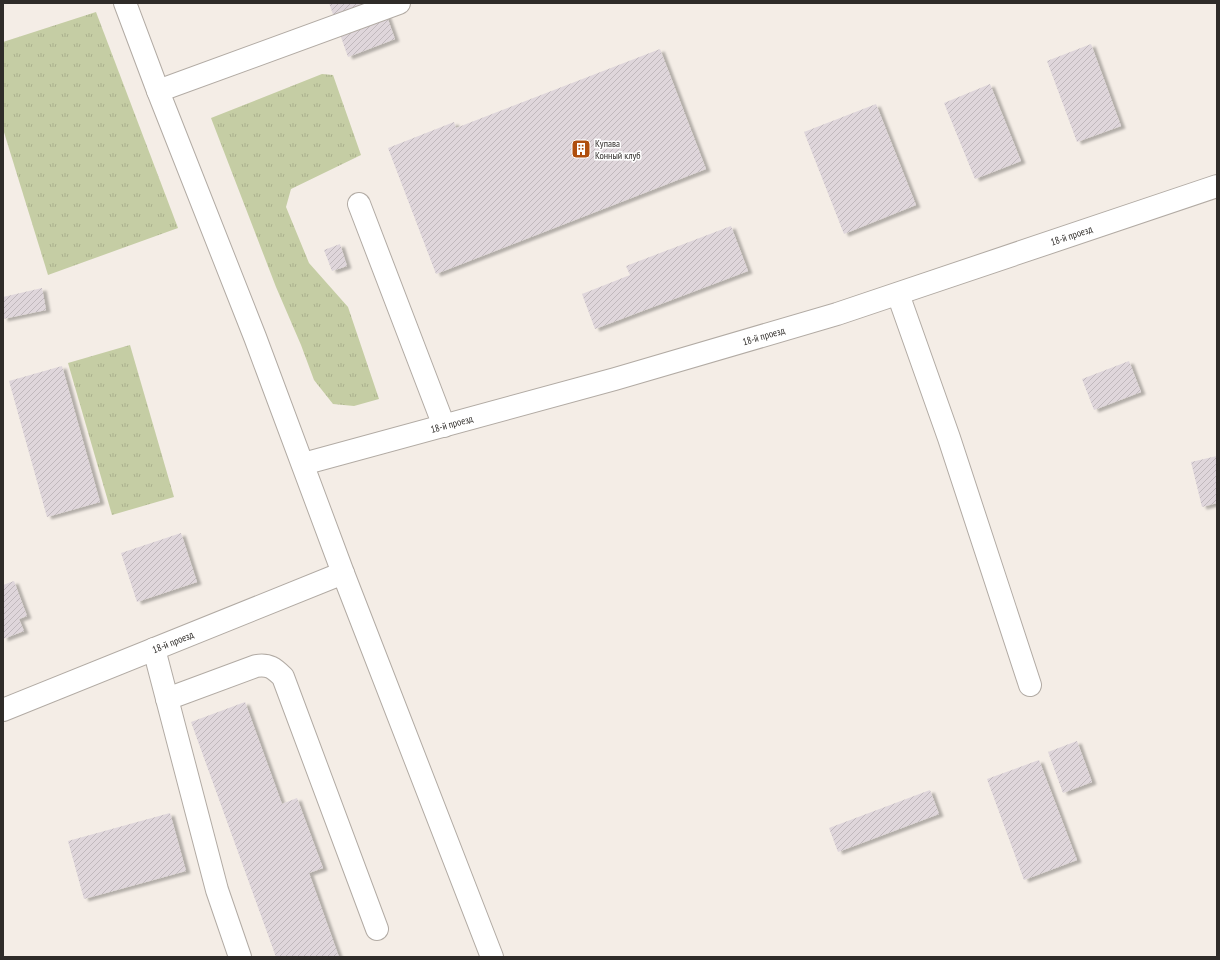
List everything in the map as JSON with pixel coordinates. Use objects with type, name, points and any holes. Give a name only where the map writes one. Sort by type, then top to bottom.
[{"type":"street","points":[[125,3],[252,330],[343,574],[492,957]]},
{"type":"street","points":[[158,91],[399,3]]},
{"type":"street","name":"18-й проезд","points":[[303,464],[615,379],[822,319],[1217,186]]},
{"type":"street","points":[[359,204],[444,426]]},
{"type":"street","points":[[898,294],[949,438],[1030,685]]},
{"type":"street","name":"18-й проезд","points":[[3,710],[343,574]]},
{"type":"street","points":[[154,649],[217,890],[240,957]]},
{"type":"street","points":[[167,699],[256,666],[264,665],[274,668],[283,677],[377,929]]},
{"type":"green space","points":[[96,12],[178,228],[48,275],[3,129],[3,42]]},
{"type":"green space","points":[[322,74],[333,75],[361,155],[291,189],[286,207],[309,263],[348,307],[379,399],[354,406],[333,404],[314,380],[301,345],[276,287],[211,118]]},
{"type":"green space","points":[[130,345],[174,497],[112,515],[68,363]]},
{"type":"building","points":[[329,3],[382,3],[395,39],[348,57]]},
{"type":"building","points":[[1091,44],[1121,126],[1077,142],[1047,61]]},
{"type":"building","name":"Купава Конный клуб","points":[[660,49],[706,169],[436,274],[388,148],[454,122],[456,128]]},
{"type":"building","points":[[990,84],[1021,161],[975,179],[944,103]]},
{"type":"building","points":[[876,104],[916,205],[844,234],[804,132]]},
{"type":"building","points":[[731,226],[748,271],[595,329],[582,294],[630,275],[626,266]]},
{"type":"building","points":[[340,244],[347,266],[332,271],[324,250]]},
{"type":"building","points":[[42,288],[46,310],[3,319],[3,297]]},
{"type":"building","points":[[1129,361],[1141,392],[1094,410],[1082,379]]},
{"type":"building","points":[[62,366],[100,502],[47,517],[9,381]]},
{"type":"building","points":[[1217,456],[1217,503],[1202,507],[1191,462]]},
{"type":"building","points":[[181,533],[197,582],[137,602],[121,553]]},
{"type":"building","points":[[14,581],[27,616],[19,619],[24,631],[3,639],[3,585]]},
{"type":"building","points":[[245,702],[282,804],[297,798],[323,868],[309,873],[339,957],[276,957],[191,722]]},
{"type":"building","points":[[1077,741],[1092,782],[1063,793],[1048,752]]},
{"type":"building","points":[[1039,760],[1077,860],[1024,880],[987,779]]},
{"type":"building","points":[[930,790],[939,814],[838,852],[829,828]]},
{"type":"building","points":[[170,813],[186,871],[84,899],[68,841]]},
{"type":"place","name":"Купава Конный клуб","points":[[581,149]]}]
